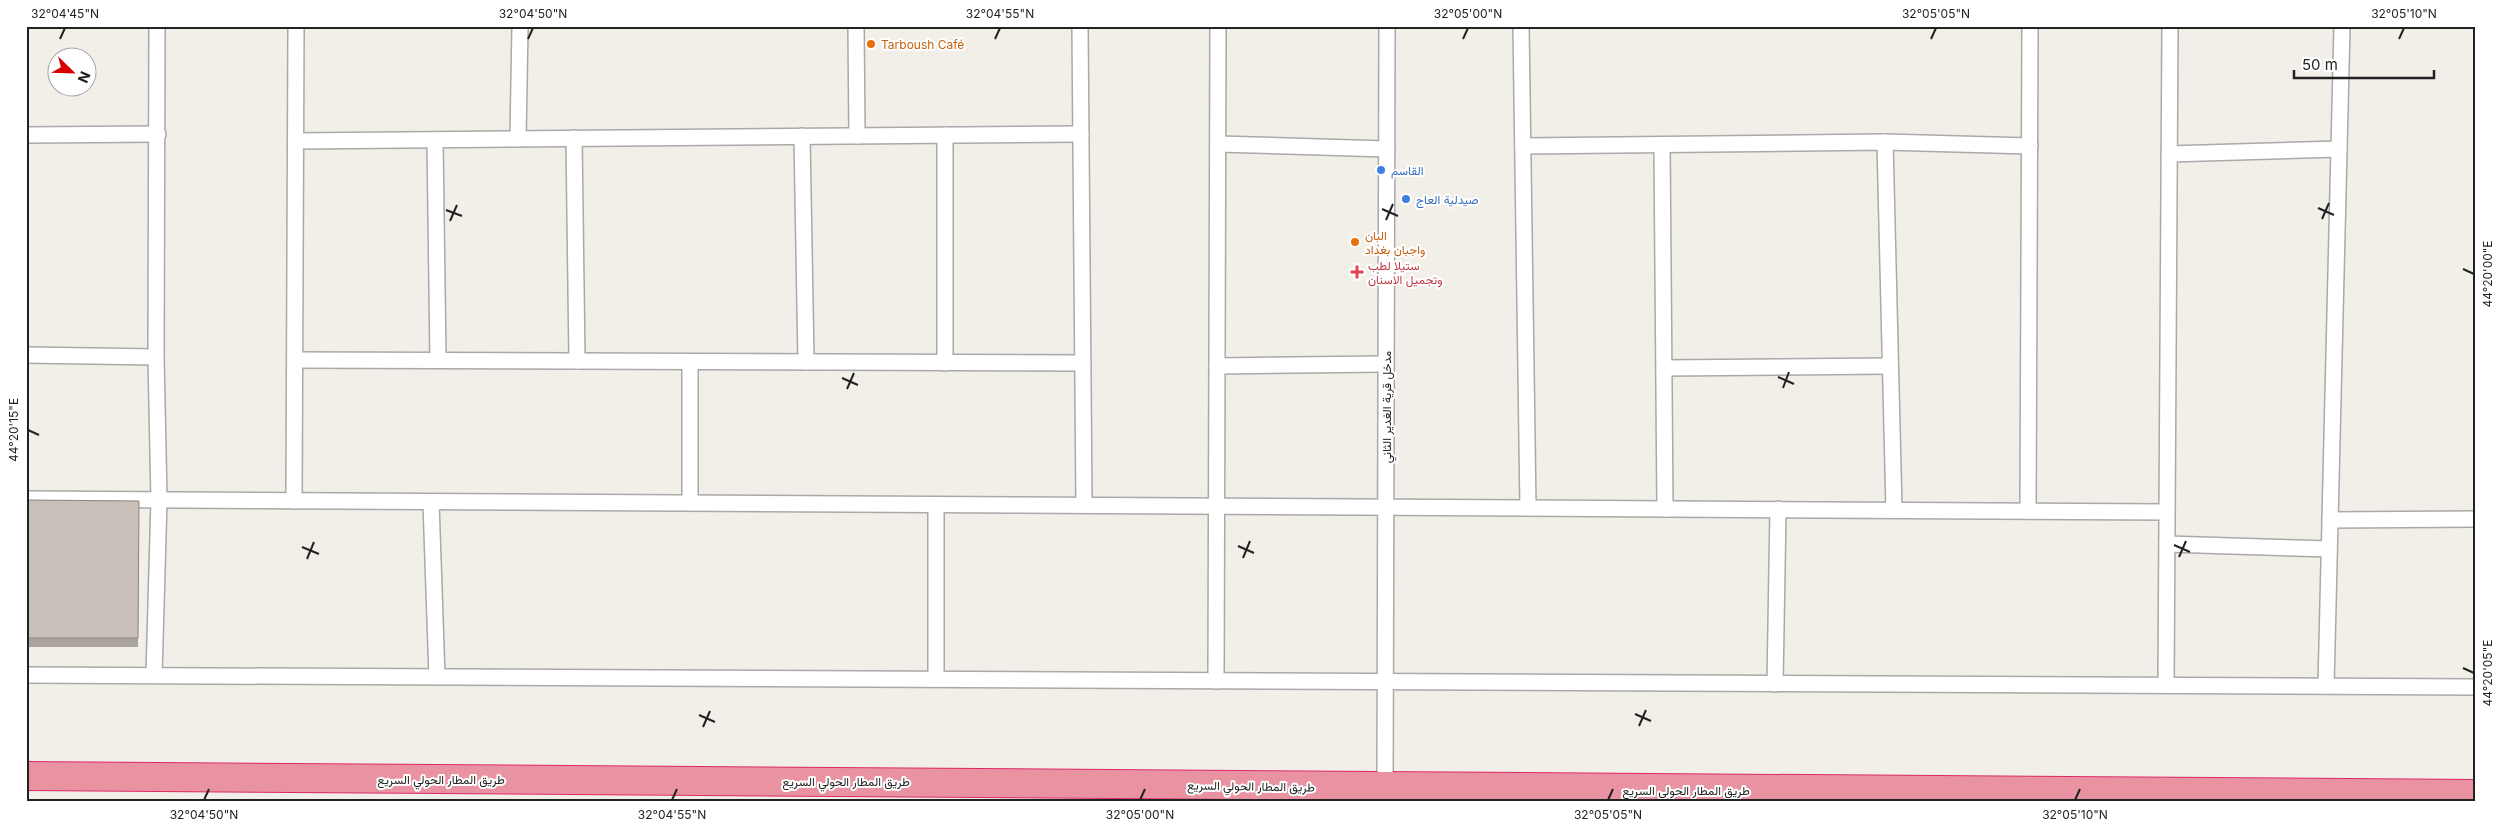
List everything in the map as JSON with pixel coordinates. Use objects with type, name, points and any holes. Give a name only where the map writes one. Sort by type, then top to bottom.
[{"type":"highway","name":"طريق المطار الحولي السريع","points":[[26,776],[817,792],[1385,788],[2173,797],[2476,794]]},
{"type":"street","points":[[154,675],[159,500],[156,357],[158,26]]},
{"type":"street","points":[[294,501],[296,26]]},
{"type":"street","points":[[518,139],[520,26]]},
{"type":"street","points":[[856,26],[856,136]]},
{"type":"street","points":[[1080,26],[1084,505]]},
{"type":"street","points":[[1216,681],[1218,26]]},
{"type":"street","name":"مدخل قرية الغدير الثاني","points":[[1385,788],[1387,26]]},
{"type":"street","points":[[1520,26],[1528,508]]},
{"type":"street","points":[[2028,511],[2030,26]]},
{"type":"street","points":[[2166,686],[2170,26]]},
{"type":"street","points":[[2326,686],[2342,26]]},
{"type":"street","points":[[26,135],[158,134]]},
{"type":"street","points":[[297,141],[1081,134]]},
{"type":"street","points":[[944,135],[945,363]]},
{"type":"street","points":[[802,136],[806,362]]},
{"type":"street","points":[[574,138],[577,361]]},
{"type":"street","points":[[436,140],[438,360]]},
{"type":"street","points":[[1523,146],[1885,142],[2030,146]]},
{"type":"street","points":[[1885,142],[1894,510]]},
{"type":"street","points":[[1218,144],[1386,149]]},
{"type":"street","points":[[1662,145],[1665,509]]},
{"type":"street","points":[[2169,154],[2339,149]]},
{"type":"street","points":[[26,355],[156,357]]},
{"type":"street","points":[[295,360],[1083,363]]},
{"type":"street","points":[[690,362],[690,503]]},
{"type":"street","points":[[1217,366],[1386,364]]},
{"type":"street","points":[[1664,368],[1890,366]]},
{"type":"street","points":[[26,500],[2167,512]]},
{"type":"street","points":[[431,502],[437,677]]},
{"type":"street","points":[[936,505],[936,679]]},
{"type":"street","points":[[1775,684],[1778,510]]},
{"type":"street","points":[[2330,520],[2476,519]]},
{"type":"street","points":[[2167,544],[2329,549]]},
{"type":"street","points":[[26,674],[2476,687]]},
{"type":"building","points":[[26,500],[139,501],[138,638],[26,638]]},
{"type":"place","name":"Tarboush Café","points":[[871,44]]},
{"type":"place","name":"القاسم","points":[[1381,170]]},
{"type":"place","name":"صيدلية العاج","points":[[1406,199]]},
{"type":"place","name":"البان واجبان بغداد","points":[[1355,242]]},
{"type":"place","name":"ستيلا لطب وتجميل الاسنان","points":[[1357,272]]}]
